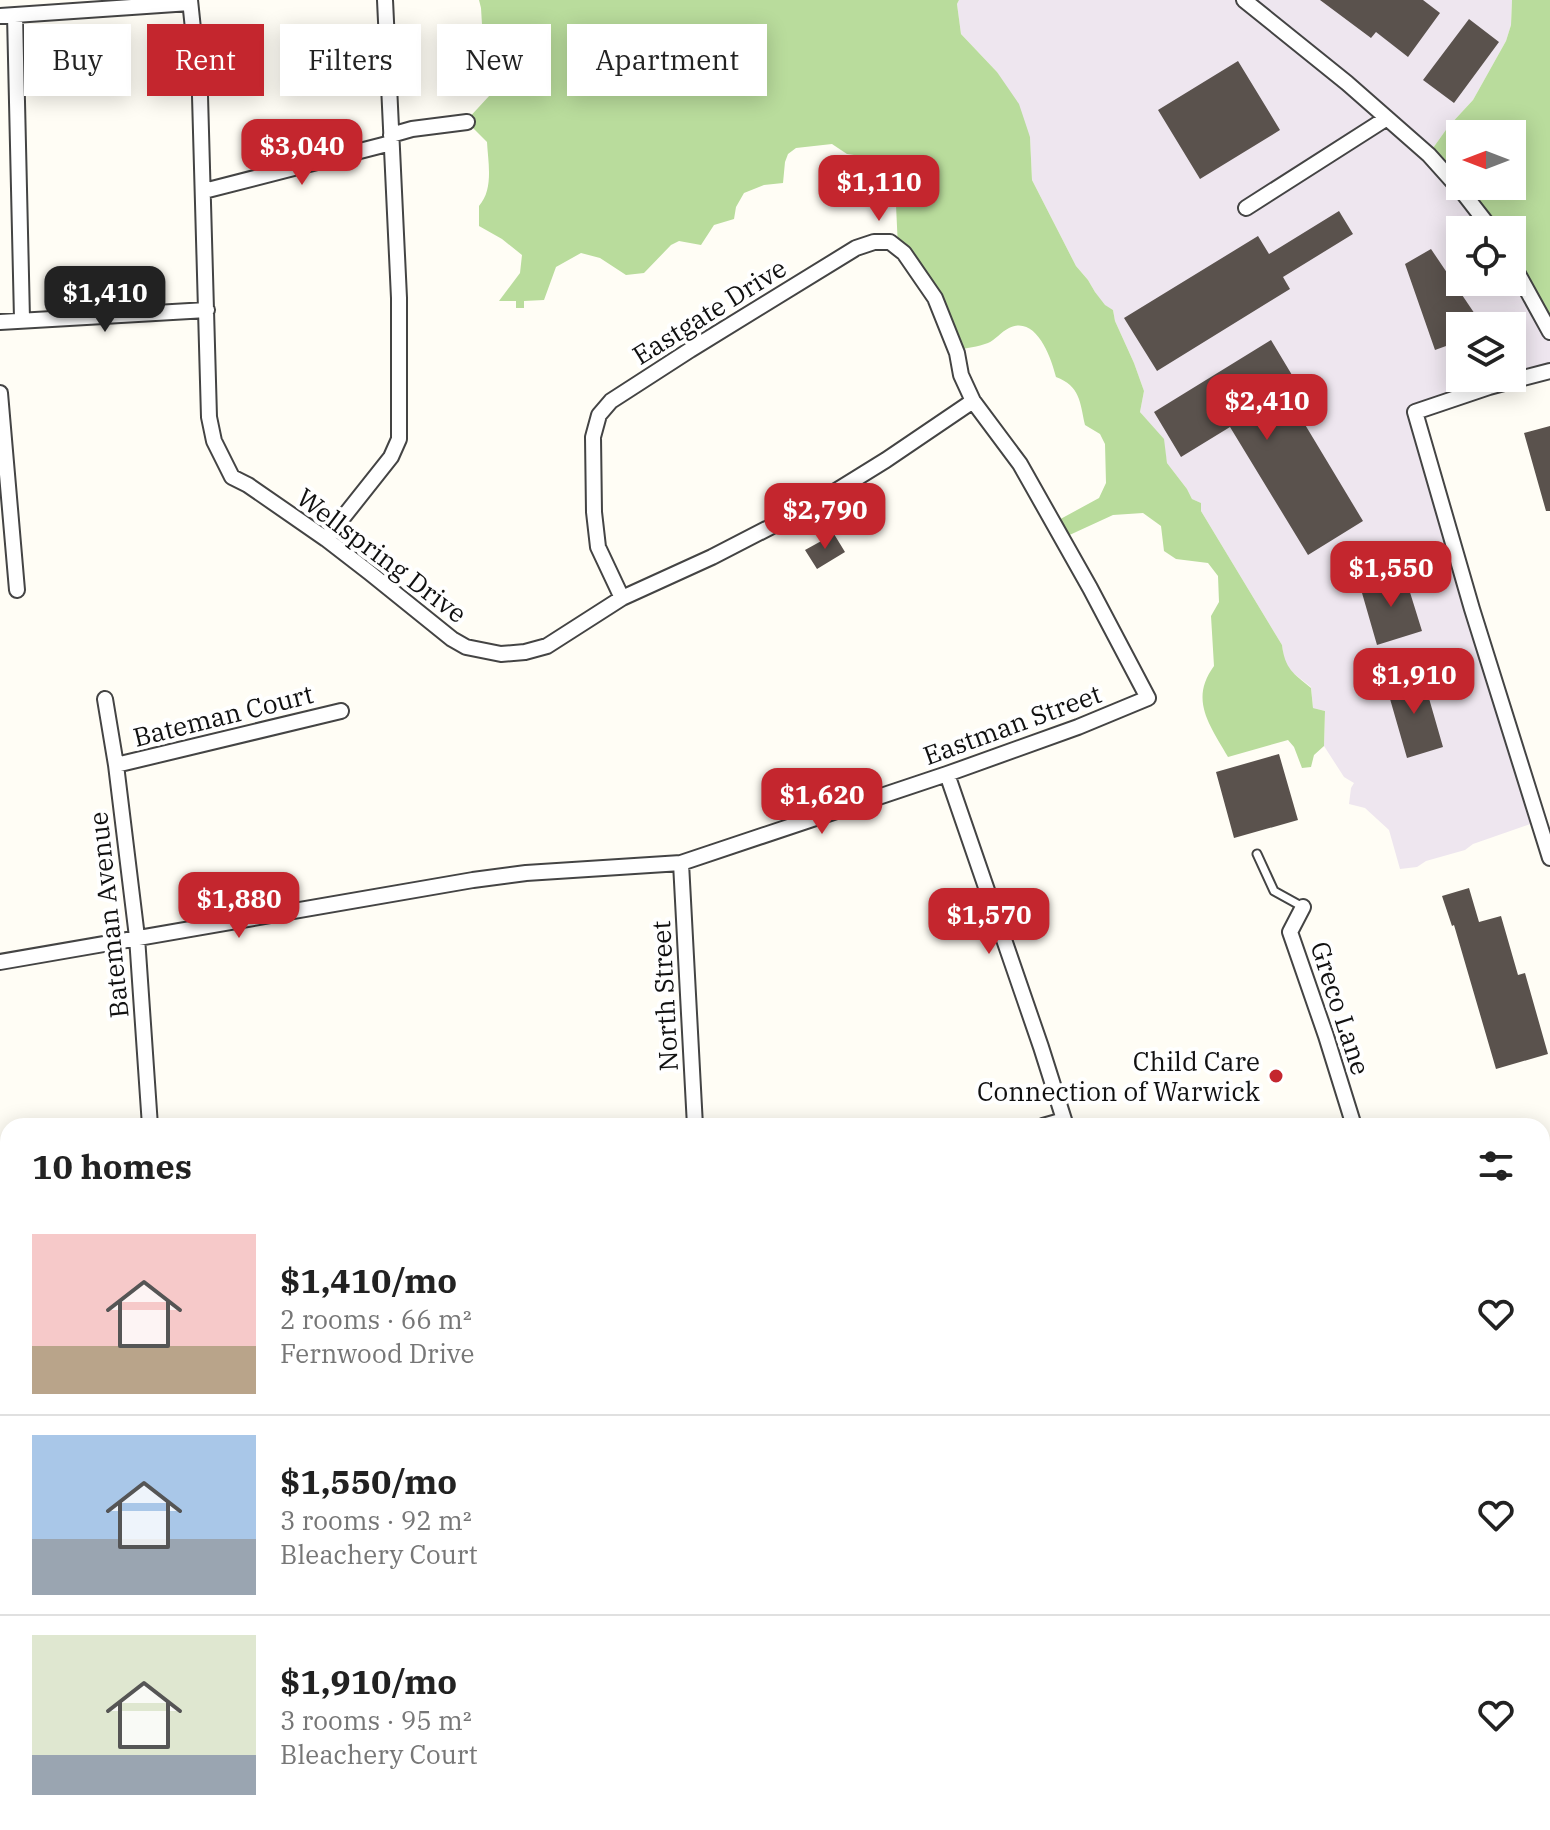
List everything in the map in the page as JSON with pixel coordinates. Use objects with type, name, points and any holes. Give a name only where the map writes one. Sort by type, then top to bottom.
[{"type":"street","points":[[326,539],[391,457],[399,439],[399,298],[385,0]]},
{"type":"street","points":[[1244,0],[1347,83],[1429,155],[1481,216]]},
{"type":"street","points":[[22,319],[7,15],[190,1]]},
{"type":"street","name":"Wellspring Drive","points":[[190,1],[200,96],[209,417],[214,441],[232,477],[326,539],[466,647],[501,654],[547,646],[622,598],[712,557],[815,504],[973,401]]},
{"type":"street","points":[[1246,208],[1387,118]]},
{"type":"street","points":[[204,191],[391,139],[412,129],[467,122]]},
{"type":"street","name":"Eastgate Drive","points":[[622,598],[598,547],[594,512],[593,437],[599,415],[624,392],[856,248],[874,242],[890,242],[904,253],[935,298],[973,401],[1020,464],[1148,698]]},
{"type":"street","points":[[1526,288],[1550,332]]},
{"type":"street","points":[[0,322],[207,310]]},
{"type":"street","points":[[1550,371],[1489,387],[1415,412],[1472,609],[1550,858]]},
{"type":"street","points":[[0,393],[17,590]]},
{"type":"street","name":"Eastman Street","points":[[0,962],[473,880],[526,873],[681,863],[947,774],[1148,698]]},
{"type":"street","name":"Bateman Avenue","points":[[105,699],[137,937],[149,1118]]},
{"type":"street","name":"Bateman Court","points":[[116,765],[341,711]]},
{"type":"street","points":[[947,774],[1063,1118]]},
{"type":"street","name":"North Street","points":[[681,863],[695,1118]]},
{"type":"street","name":"Greco Lane","points":[[1303,907],[1290,932],[1352,1118]]},
{"type":"lane","points":[[1257,854],[1274,891],[1303,907]]},
{"type":"shaded area","points":[[959,0],[1512,0],[1511,25],[1506,41],[1473,100],[1454,120],[1446,120],[1446,130],[1428,155],[1446,177],[1446,200],[1465,200],[1478,216],[1446,216],[1446,296],[1526,296],[1526,285],[1550,318],[1550,371],[1526,378],[1526,312],[1446,312],[1446,392],[1482,392],[1421,411],[1536,822],[1473,844],[1465,850],[1426,861],[1417,867],[1400,869],[1389,830],[1365,808],[1349,804],[1354,783],[1344,777],[1324,746],[1325,711],[1313,708],[1311,687],[1288,669],[1282,645],[1201,511],[1201,503],[1192,499],[1167,463],[1163,439],[1140,412],[1144,391],[1113,310],[1105,306],[1076,266],[1032,180],[1030,137],[997,72],[961,34]]},
{"type":"green space","points":[[479,0],[959,0],[961,34],[997,72],[1019,104],[1030,137],[1032,180],[1076,266],[1105,305],[1113,310],[1144,391],[1140,412],[1164,439],[1167,463],[1192,499],[1201,503],[1201,511],[1282,645],[1288,665],[1311,688],[1313,708],[1325,711],[1324,746],[1314,755],[1311,767],[1302,768],[1288,740],[1228,757],[1209,723],[1203,690],[1214,666],[1211,616],[1219,602],[1218,576],[1208,563],[1176,559],[1164,551],[1161,526],[1143,513],[1113,515],[1063,538],[1055,522],[1099,498],[1106,483],[1105,444],[1100,434],[1085,425],[1074,390],[1056,377],[1041,340],[1027,327],[1009,328],[988,343],[956,350],[933,294],[898,248],[896,205],[884,187],[882,170],[875,158],[847,154],[832,144],[796,148],[788,154],[785,162],[783,183],[764,185],[744,193],[736,207],[734,219],[714,225],[701,245],[679,241],[671,245],[644,273],[626,275],[600,258],[581,253],[556,267],[544,300],[524,301],[524,308],[516,308],[516,301],[499,301],[520,273],[522,255],[479,226],[479,206],[488,184],[487,142],[466,121],[489,96],[551,96],[551,24],[482,24]]},
{"type":"green space","points":[[1512,0],[1550,0],[1550,318],[1526,285],[1526,216],[1478,216],[1465,200],[1526,200],[1526,120],[1454,120],[1473,100],[1506,41],[1511,25]]},
{"type":"green space","points":[[1446,130],[1446,177],[1428,155]]},
{"type":"building","points":[[1320,0],[1423,0],[1440,13],[1408,57],[1376,32],[1371,38]]},
{"type":"building","points":[[1469,19],[1499,42],[1454,103],[1423,80]]},
{"type":"building","points":[[1238,61],[1280,130],[1200,179],[1158,110]]},
{"type":"building","points":[[1339,211],[1353,234],[1283,277],[1290,289],[1157,371],[1124,318],[1258,236],[1269,254]]},
{"type":"building","points":[[1431,249],[1446,271],[1446,296],[1463,296],[1474,312],[1446,312],[1446,346],[1435,350],[1405,264]]},
{"type":"building","points":[[1271,340],[1298,385],[1286,393],[1363,521],[1308,555],[1230,427],[1181,457],[1154,412]]},
{"type":"building","points":[[1550,426],[1550,511],[1546,511],[1524,433]]},
{"type":"building","points":[[834,534],[845,552],[817,569],[805,550]]},
{"type":"building","points":[[1404,573],[1422,631],[1377,645],[1360,586]]},
{"type":"building","points":[[1422,674],[1443,747],[1407,758],[1386,685]]},
{"type":"building","points":[[1279,754],[1298,820],[1234,838],[1216,772]]},
{"type":"building","points":[[1469,888],[1479,922],[1501,916],[1518,975],[1525,973],[1548,1054],[1496,1069],[1454,925],[1442,896]]},
{"type":"place","name":"Child Care Connection of Warwick","points":[[1276,1076]]}]
